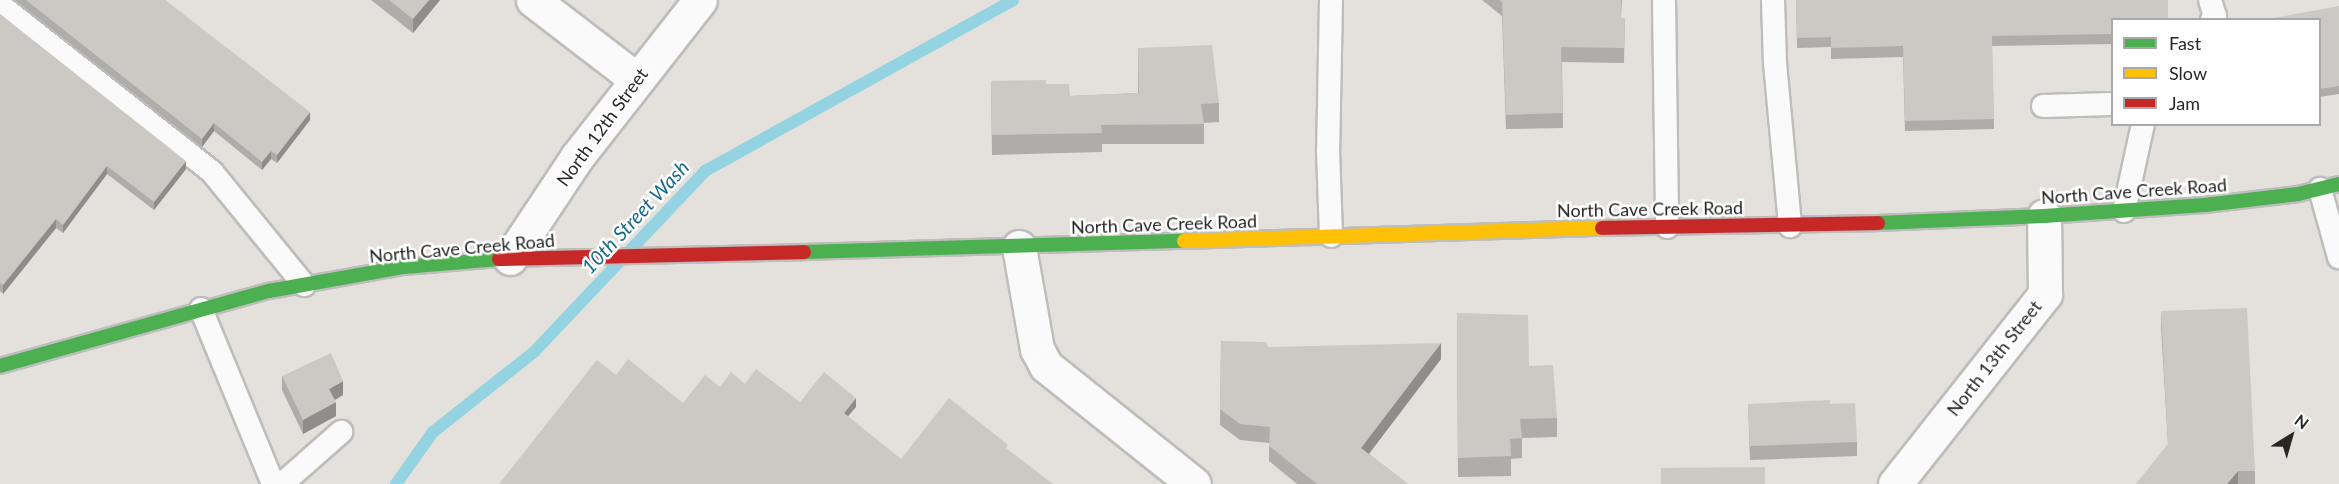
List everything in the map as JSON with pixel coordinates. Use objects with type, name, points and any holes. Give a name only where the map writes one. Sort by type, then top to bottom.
[{"type":"main road","name":"North Cave Creek Road","points":[[0,366],[201,309],[304,285],[404,267],[510,258],[1019,247],[1667,227],[1790,226],[2044,216],[2205,205],[2330,186]]},
{"type":"street","points":[[533,0],[636,80]]},
{"type":"street","name":"North 12th Street","points":[[510,258],[577,157],[700,0]]},
{"type":"street","name":"North 13th Street","points":[[1894,484],[2045,294],[2044,216]]},
{"type":"street","points":[[1019,247],[1037,349],[1046,366],[1194,484]]},
{"type":"lane","points":[[1331,0],[1328,150],[1332,236]]},
{"type":"lane","points":[[1664,0],[1667,227]]},
{"type":"lane","points":[[1773,0],[1775,63],[1790,226]]},
{"type":"lane","points":[[2210,0],[2215,16],[2214,18]]},
{"type":"lane","points":[[0,5],[212,172],[304,285]]},
{"type":"lane","points":[[2043,106],[2111,104]]},
{"type":"lane","points":[[2124,211],[2143,126]]},
{"type":"lane","points":[[2330,186],[2339,257]]},
{"type":"lane","points":[[201,309],[273,484]]},
{"type":"lane","points":[[282,484],[340,432]]},
{"type":"building","points":[[26,0],[165,0],[310,112],[277,155],[271,151],[262,162],[214,123],[202,139]]},
{"type":"building","points":[[389,0],[429,0],[413,19]]},
{"type":"building","points":[[1500,0],[1621,0],[1621,18],[1625,18],[1624,48],[1561,47],[1563,113],[1506,115],[1502,2]]},
{"type":"building","points":[[1796,0],[2168,0],[2168,18],[2111,18],[2111,34],[1992,36],[1994,119],[1905,121],[1903,46],[1831,48],[1831,37],[1797,38]]},
{"type":"building","points":[[2339,6],[2339,86],[2321,89],[2321,18],[2274,18]]},
{"type":"building","points":[[0,14],[186,161],[154,202],[107,166],[63,225],[56,219],[3,285],[0,283]]},
{"type":"building","points":[[1212,45],[1219,103],[1201,104],[1204,124],[1101,125],[1102,133],[992,135],[991,81],[1046,80],[1046,84],[1069,84],[1070,96],[1139,93],[1138,48]]},
{"type":"building","points":[[2247,308],[2255,471],[2238,471],[2227,484],[2136,484],[2168,444],[2161,311]]},
{"type":"building","points":[[1457,313],[1528,315],[1529,366],[1553,365],[1557,418],[1520,419],[1522,438],[1510,439],[1511,456],[1458,458]]},
{"type":"building","points":[[1221,341],[1266,342],[1268,347],[1441,343],[1361,448],[1408,484],[1317,484],[1269,446],[1270,427],[1240,424],[1220,409]]},
{"type":"building","points":[[331,353],[343,381],[329,389],[336,402],[303,420],[282,376]]},
{"type":"building","points":[[628,359],[683,403],[705,375],[720,387],[731,372],[745,384],[756,369],[800,402],[824,372],[856,398],[844,413],[901,459],[949,398],[1008,445],[1006,448],[1053,484],[499,484],[597,360],[616,375]]},
{"type":"building","points":[[1830,400],[1830,404],[1855,403],[1857,442],[1750,446],[1748,404]]},
{"type":"building","points":[[1765,467],[1765,484],[1661,484],[1661,468]]},
{"type":"waterway","name":"10th Street Wash","points":[[396,484],[433,432],[534,352],[705,171],[1013,0]]},
{"type":"traffic: fast","points":[[1878,223],[2044,216],[2205,205],[2298,194],[2339,184]]},
{"type":"traffic: fast","points":[[804,252],[1184,241]]},
{"type":"traffic: fast","points":[[0,366],[269,291],[404,267],[499,259]]},
{"type":"traffic: slow","points":[[1184,241],[1602,228]]},
{"type":"traffic: jam","points":[[1602,228],[1878,223]]},
{"type":"traffic: jam","points":[[499,259],[804,252]]}]
